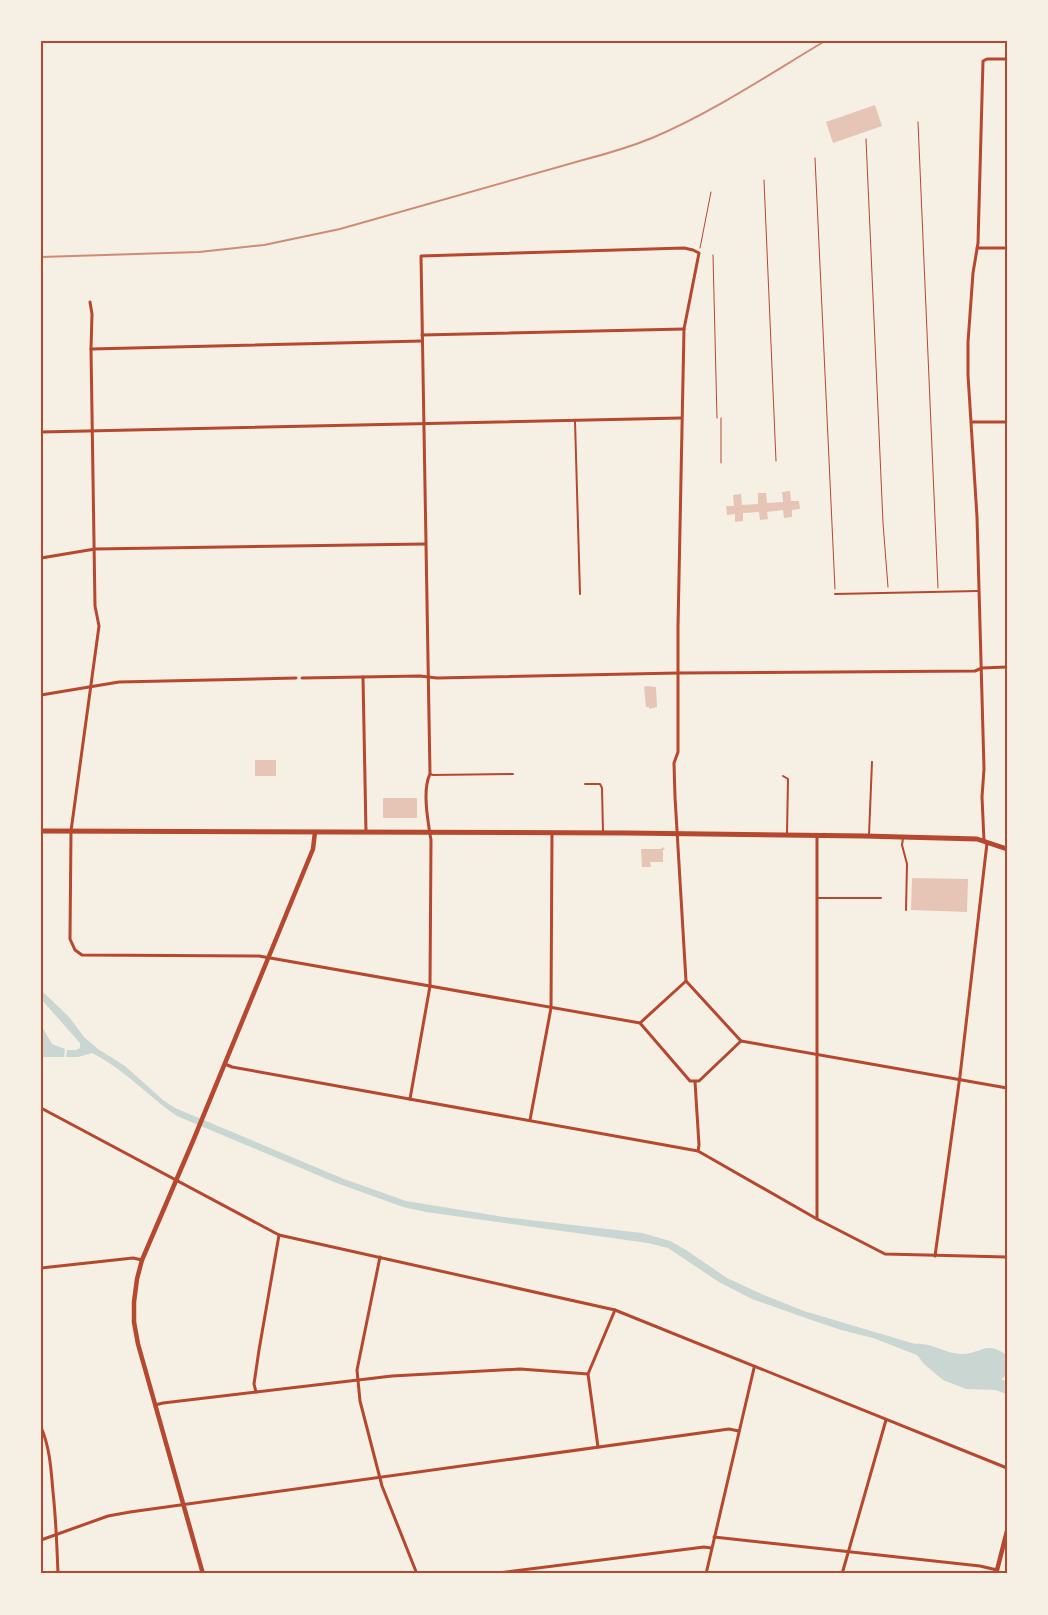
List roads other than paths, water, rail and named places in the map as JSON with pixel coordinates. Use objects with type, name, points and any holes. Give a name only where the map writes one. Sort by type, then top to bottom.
[{"type":"main road","points":[[41,831],[552,832],[817,835],[986,841],[1007,849]]},
{"type":"street","points":[[935,1256],[976,943],[986,841],[982,797],[984,769],[982,668],[968,342],[976,248],[983,61],[987,59],[1007,59]]},
{"type":"street","points":[[410,1098],[430,986],[431,840],[428,822],[427,782],[430,774],[421,256],[684,248],[698,253],[684,328],[681,418],[678,752],[674,763],[686,981],[741,1041],[1007,1088]]},
{"type":"street","points":[[976,248],[1007,248]]},
{"type":"street","points":[[90,302],[92,314],[90,349],[95,606],[99,626],[70,840],[70,939],[75,950],[82,955],[230,955],[268,957],[640,1023],[690,1081],[695,1082],[699,1081],[741,1041]]},
{"type":"street","points":[[422,335],[684,328]]},
{"type":"street","points":[[90,349],[422,341]]},
{"type":"street","points":[[41,432],[681,418]]},
{"type":"street","points":[[972,422],[1007,422]]},
{"type":"street","points":[[41,558],[95,549],[425,544]]},
{"type":"street","points":[[302,678],[976,671],[982,668],[1007,667]]},
{"type":"street","points":[[363,677],[366,832]]},
{"type":"street","points":[[41,695],[119,682],[296,678]]},
{"type":"street","points":[[203,1574],[138,1344],[134,1322],[136,1279],[142,1260],[313,849],[315,832]]},
{"type":"street","points":[[530,1120],[552,1008],[552,832]]},
{"type":"street","points":[[817,835],[817,1218]]},
{"type":"street","points":[[640,1023],[686,981]]},
{"type":"street","points":[[224,1063],[698,1151],[885,1254],[1007,1257]]},
{"type":"street","points":[[695,1082],[698,1151]]},
{"type":"street","points":[[41,1108],[279,1235],[614,1310],[754,1368],[1007,1468]]},
{"type":"street","points":[[256,1392],[254,1384],[279,1235]]},
{"type":"street","points":[[380,1257],[357,1370],[357,1379],[360,1401],[380,1477],[417,1574]]},
{"type":"street","points":[[41,1268],[133,1258],[142,1260]]},
{"type":"street","points":[[598,1447],[588,1374],[614,1310]]},
{"type":"street","points":[[155,1405],[357,1379],[520,1368],[588,1374]]},
{"type":"street","points":[[706,1574],[754,1368]]},
{"type":"street","points":[[842,1574],[886,1420]]},
{"type":"street","points":[[41,1427],[49,1447],[57,1534],[58,1574]]},
{"type":"street","points":[[41,1540],[108,1516],[184,1504],[730,1429],[739,1431]]},
{"type":"street","points":[[714,1537],[980,1566],[996,1572],[1007,1530]]},
{"type":"street","points":[[491,1574],[704,1547],[711,1548]]},
{"type":"lane","points":[[575,421],[580,594]]},
{"type":"lane","points":[[835,594],[979,590]]},
{"type":"lane","points":[[869,836],[872,762]]},
{"type":"lane","points":[[430,774],[513,774]]},
{"type":"lane","points":[[783,776],[788,779],[787,835]]},
{"type":"lane","points":[[585,784],[600,784],[602,788],[603,833]]},
{"type":"lane","points":[[903,837],[902,844],[907,864],[906,910]]},
{"type":"lane","points":[[817,898],[881,898]]},
{"type":"waterway","points":[[984,1379],[1007,1388]]},
{"type":"railway","points":[[41,257],[199,252],[264,245],[340,229],[609,153],[644,141],[675,128],[719,105],[825,41]]}]
